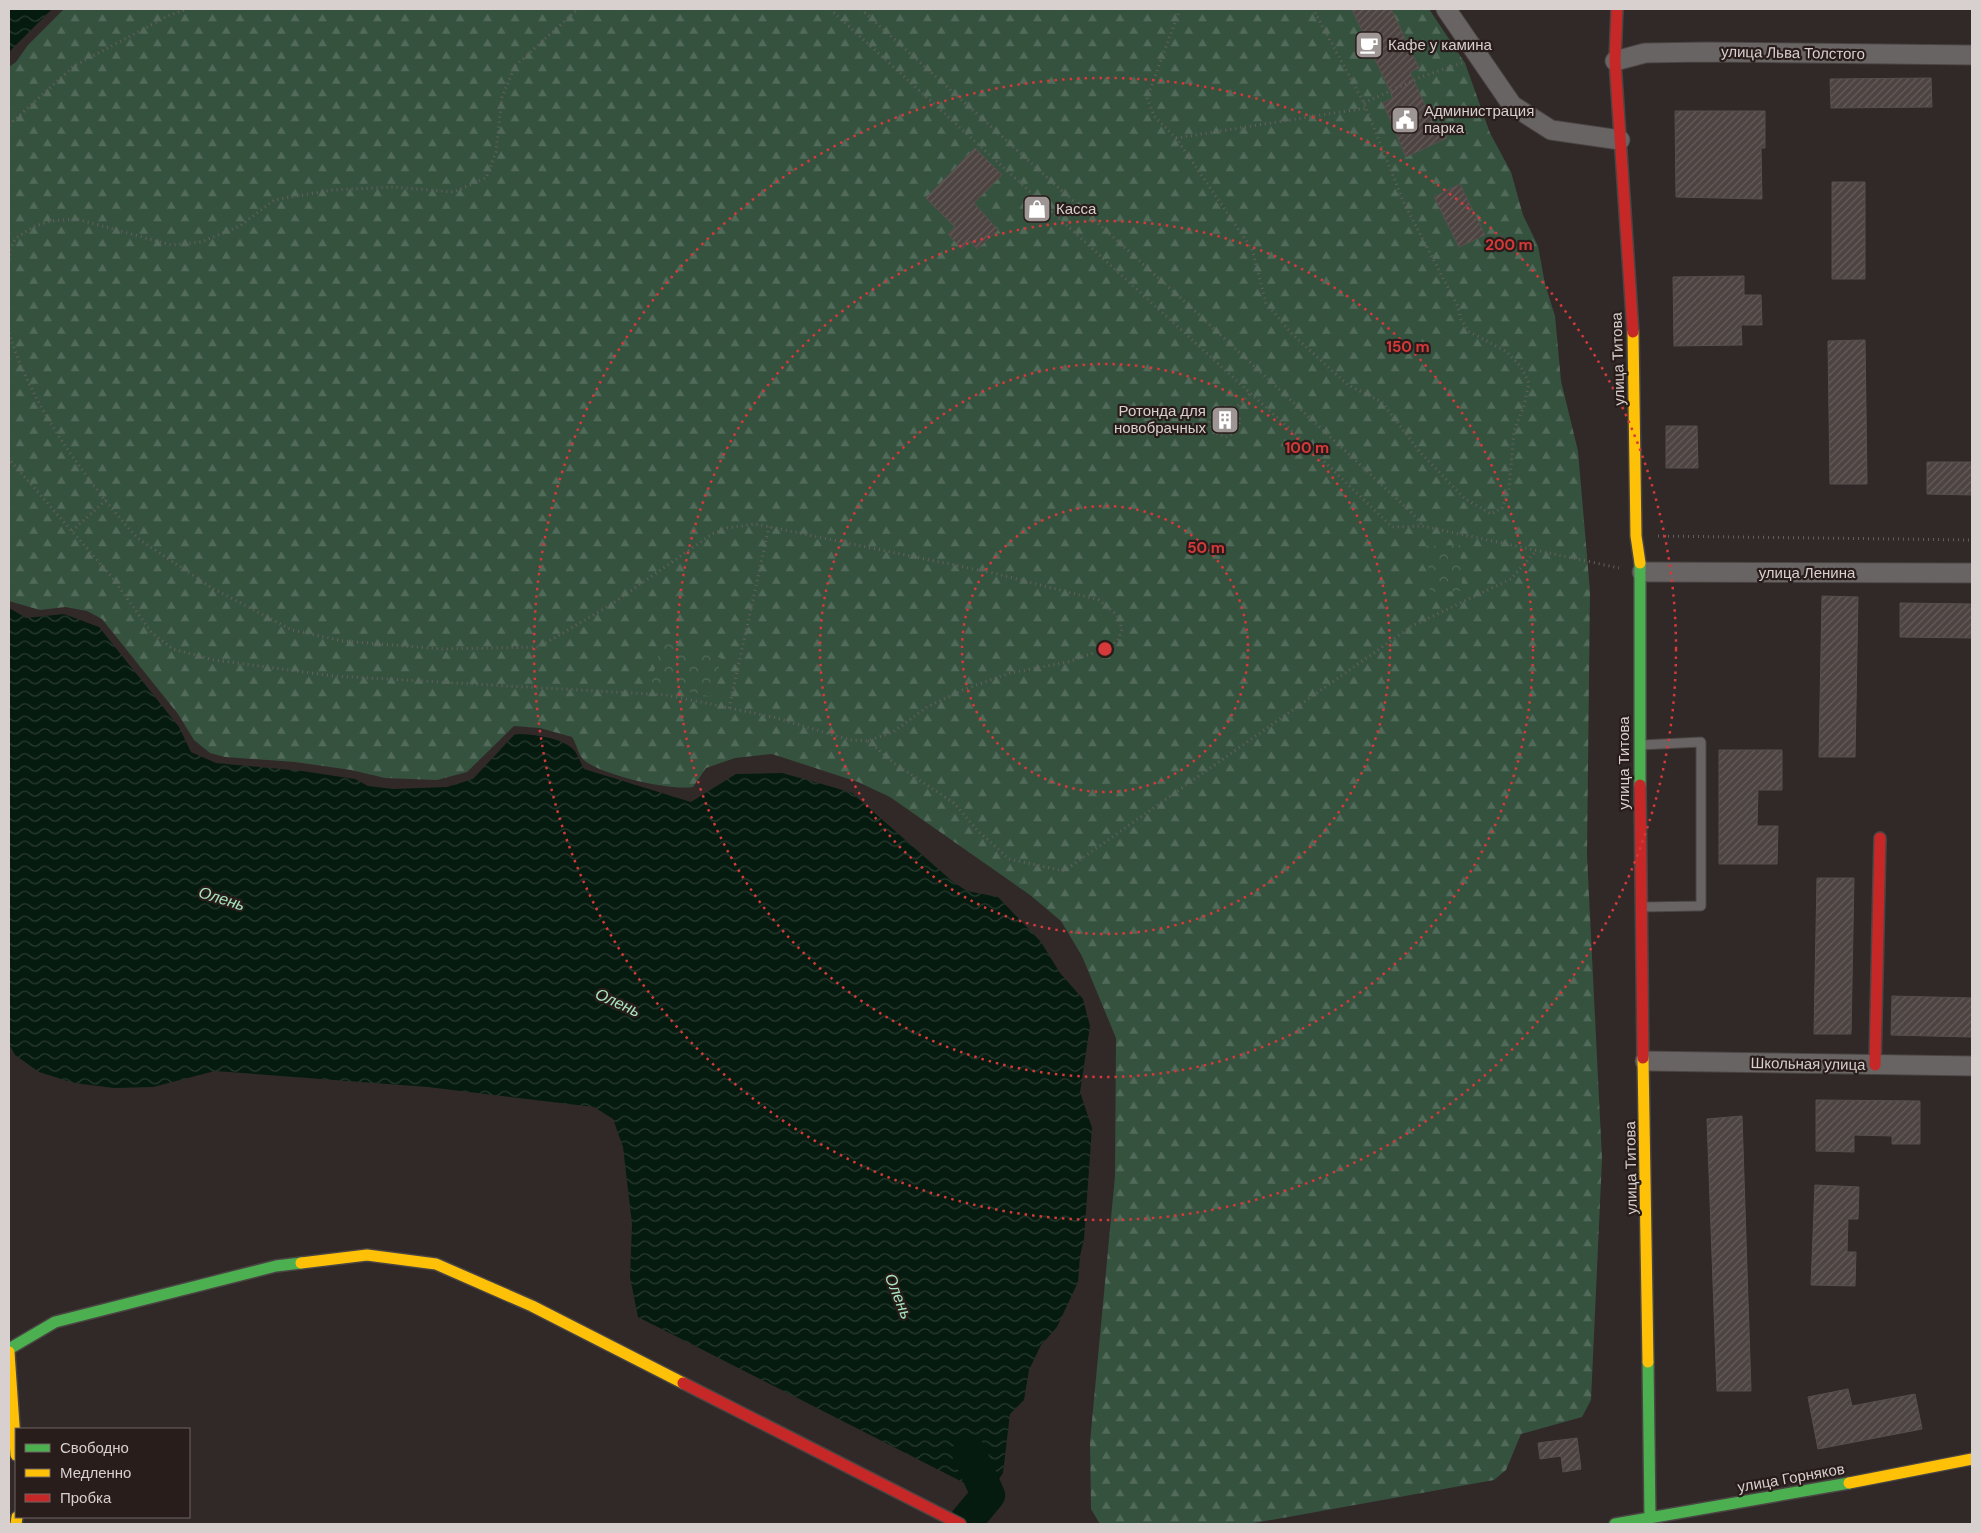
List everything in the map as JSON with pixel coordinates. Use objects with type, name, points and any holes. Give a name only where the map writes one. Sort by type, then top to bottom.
[{"type":"street","points":[[1446,9],[1512,105],[1551,130],[1620,140]]},
{"type":"street","name":"улица Титова","points":[[1617,9],[1615,61],[1633,332],[1636,536],[1642,572],[1639,745],[1650,1518]]},
{"type":"street","name":"улица Льва Толстого","points":[[1615,61],[1645,53],[1972,55]]},
{"type":"street","name":"улица Ленина","points":[[1642,572],[1972,573]]},
{"type":"street","points":[[1875,1065],[1880,838]]},
{"type":"street","name":"Школьная улица","points":[[1644,1061],[1972,1066]]},
{"type":"street","points":[[15,1440],[9,1350],[55,1322],[276,1266],[367,1255],[436,1264],[532,1306],[955,1522]]},
{"type":"street","name":"улица Горняков","points":[[1615,1524],[1783,1496],[1972,1458]]},
{"type":"lane","points":[[1639,745],[1701,742],[1701,906],[1641,908]]},
{"type":"path","points":[[9,125],[74,66],[162,19],[188,9]]},
{"type":"path","points":[[9,260],[10,249],[16,238],[33,227],[50,221],[77,219],[106,225],[171,245],[201,242],[240,226],[274,200],[332,190],[392,187],[453,192],[486,178],[496,152],[502,97],[515,66],[578,9]]},
{"type":"path","points":[[830,9],[1250,394],[1392,527],[1422,526],[1642,572]]},
{"type":"path","points":[[861,9],[1196,312],[1414,515],[1422,526]]},
{"type":"path","points":[[1180,9],[1147,98],[1154,116],[1176,138],[1252,249],[1266,303],[1293,335],[1348,385],[1382,402],[1419,451],[1464,498],[1491,514],[1502,508],[1509,489],[1514,431],[1524,406],[1529,383],[1521,367],[1507,352],[1468,331],[1461,319],[1458,307],[1404,204],[1364,103],[1313,9]]},
{"type":"path","points":[[1364,103],[1421,77],[1479,57]]},
{"type":"path","points":[[1176,138],[1366,108]]},
{"type":"path","points":[[9,333],[17,360],[60,437],[106,500],[140,540],[212,588],[292,630],[343,641],[442,649],[539,647],[612,604],[712,534],[727,528],[755,524],[993,573],[1099,600],[1117,615],[1122,629],[1118,640],[1108,648],[1068,662],[1010,673],[963,690],[927,707],[893,732],[868,741],[850,740],[773,717],[666,694],[334,676],[214,660],[168,646],[152,633],[111,576],[9,459]]},
{"type":"path","points":[[1235,409],[1250,394]]},
{"type":"path","points":[[1223,406],[1235,409],[1240,420],[1237,431],[1226,437],[1215,433],[1209,423],[1213,412],[1223,406]]},
{"type":"path","points":[[72,531],[106,500]]},
{"type":"path","points":[[729,708],[769,527]]},
{"type":"path","points":[[1636,536],[1972,540]]},
{"type":"path","points":[[868,741],[895,764],[954,803],[977,830],[1009,859],[1064,871],[1412,626],[1511,579],[1536,550]]},
{"type":"green space","points":[[64,9],[1429,9],[1465,63],[1490,133],[1511,172],[1523,215],[1538,246],[1545,284],[1555,316],[1561,381],[1578,451],[1590,591],[1587,855],[1602,1159],[1591,1400],[1582,1417],[1521,1434],[1506,1470],[1494,1480],[1254,1523],[1100,1524],[1091,1509],[1090,1442],[1115,1176],[1116,1038],[1082,956],[1061,921],[1030,895],[890,797],[858,782],[772,754],[735,758],[706,768],[693,787],[682,788],[637,781],[606,772],[583,759],[572,737],[540,728],[514,726],[467,772],[437,780],[385,778],[351,770],[295,762],[225,757],[210,753],[194,740],[178,714],[102,619],[87,611],[65,607],[40,610],[9,601],[9,67],[16,62],[28,45]]},
{"type":"green space","points":[[1460,545],[1462,591],[1430,592],[1427,546]]},
{"type":"green space","points":[[662,642],[721,658],[711,697],[651,682]]},
{"type":"water","points":[[9,9],[52,9],[9,52]]},
{"type":"water","points":[[11,609],[26,618],[64,614],[99,627],[179,727],[191,752],[216,763],[302,771],[355,779],[368,786],[393,789],[447,787],[473,779],[515,734],[538,736],[563,742],[575,751],[584,769],[691,802],[736,774],[782,773],[852,793],[953,882],[967,891],[998,897],[1041,942],[1060,973],[1083,999],[1090,1026],[1080,1092],[1092,1128],[1084,1239],[1080,1256],[1078,1282],[1057,1327],[1041,1345],[1029,1370],[1024,1400],[1010,1414],[1003,1473],[988,1495],[638,1317],[630,1277],[632,1224],[623,1147],[613,1119],[594,1107],[428,1087],[215,1071],[153,1087],[114,1088],[74,1083],[39,1072],[15,1055],[9,1044],[9,610]]},
{"type":"building","points":[[1352,9],[1391,9],[1419,68],[1410,72],[1434,125],[1440,122],[1447,138],[1406,157],[1383,103],[1393,98]]},
{"type":"building","points":[[1931,78],[1932,107],[1831,108],[1830,79]]},
{"type":"building","points":[[1675,111],[1765,111],[1765,148],[1761,148],[1762,199],[1676,197]]},
{"type":"building","points":[[975,148],[1002,175],[974,203],[998,230],[977,249],[970,241],[962,249],[948,234],[955,227],[926,198]]},
{"type":"building","points":[[1832,182],[1865,182],[1865,279],[1832,279]]},
{"type":"building","points":[[1460,184],[1485,235],[1459,247],[1434,197]]},
{"type":"building","points":[[1744,276],[1744,295],[1761,295],[1762,325],[1741,325],[1742,345],[1674,346],[1673,277]]},
{"type":"building","points":[[1865,340],[1867,484],[1830,484],[1828,341]]},
{"type":"building","name":"Ротонда для новобрачных","points":[[1222,412],[1228,412],[1233,417],[1231,426],[1222,428],[1217,423],[1217,417]]},
{"type":"building","points":[[1666,426],[1697,426],[1698,468],[1666,468]]},
{"type":"building","points":[[1927,462],[1972,462],[1972,495],[1927,494]]},
{"type":"building","points":[[1822,596],[1858,597],[1855,757],[1819,757]]},
{"type":"building","points":[[1900,603],[1972,604],[1972,638],[1900,637]]},
{"type":"building","points":[[1719,750],[1782,750],[1782,790],[1758,790],[1757,826],[1778,826],[1777,864],[1719,864]]},
{"type":"building","points":[[1817,878],[1854,878],[1851,1034],[1814,1034]]},
{"type":"building","points":[[1892,996],[1972,998],[1972,1037],[1891,1035]]},
{"type":"building","points":[[1816,1100],[1920,1101],[1920,1144],[1892,1144],[1892,1136],[1854,1135],[1854,1152],[1816,1151]]},
{"type":"building","points":[[1742,1116],[1751,1391],[1717,1391],[1707,1119]]},
{"type":"building","points":[[1815,1185],[1859,1187],[1858,1219],[1848,1219],[1847,1252],[1856,1252],[1855,1286],[1811,1285]]},
{"type":"building","points":[[1848,1389],[1852,1406],[1915,1394],[1922,1429],[1818,1449],[1808,1397]]},
{"type":"building","points":[[1577,1438],[1581,1469],[1563,1472],[1561,1456],[1540,1459],[1538,1443]]},
{"type":"waterway","name":"Олень","points":[[964,1524],[988,1495],[969,1453]]},
{"type":"traffic: fast","points":[[1640,563],[1640,785]]},
{"type":"traffic: fast","points":[[9,1349],[55,1322],[276,1266],[301,1263]]},
{"type":"traffic: fast","points":[[1648,1362],[1650,1518]]},
{"type":"traffic: fast","points":[[1615,1524],[1849,1483]]},
{"type":"traffic: slow","points":[[1633,332],[1636,536],[1640,563]]},
{"type":"traffic: slow","points":[[1643,1058],[1648,1362]]},
{"type":"traffic: slow","points":[[301,1263],[367,1255],[436,1264],[532,1306],[683,1383]]},
{"type":"traffic: slow","points":[[9,1352],[15,1440]]},
{"type":"traffic: slow","points":[[1849,1483],[1972,1459]]},
{"type":"traffic: slow","points":[[16,1524],[17,1518]]},
{"type":"traffic: jam","points":[[1617,9],[1615,61],[1633,332]]},
{"type":"traffic: jam","points":[[1640,785],[1643,1058]]},
{"type":"traffic: jam","points":[[1875,1065],[1880,838]]},
{"type":"traffic: jam","points":[[683,1383],[960,1524]]},
{"type":"place","name":"Кафе у камина","points":[[1369,45]]},
{"type":"place","name":"Администрация парка","points":[[1405,120]]},
{"type":"place","name":"Касса","points":[[1037,209]]},
{"type":"place","name":"Ротонда для новобрачных","points":[[1225,420]]}]
